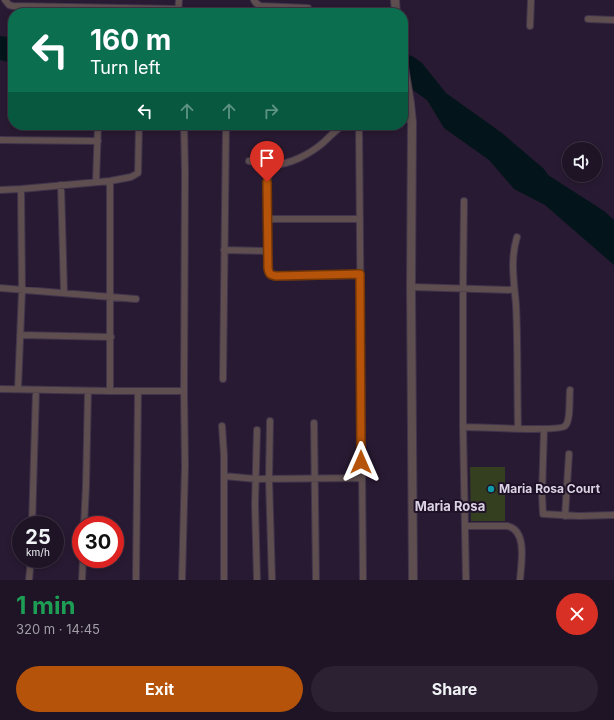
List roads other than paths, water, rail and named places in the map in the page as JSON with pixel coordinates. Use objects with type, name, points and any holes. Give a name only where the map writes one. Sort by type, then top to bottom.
[{"type":"street","points":[[5,0],[9,5],[14,6],[80,8]]},
{"type":"street","points":[[254,0],[260,6],[308,8]]},
{"type":"street","points":[[530,26],[531,0]]},
{"type":"street","points":[[588,19],[614,20]]},
{"type":"street","points":[[408,90],[412,123],[410,287],[413,580]]},
{"type":"street","points":[[408,119],[412,123]]},
{"type":"street","points":[[96,182],[98,130]]},
{"type":"street","points":[[0,190],[110,181],[131,177],[138,173],[139,130]]},
{"type":"street","points":[[182,580],[185,466],[184,130]]},
{"type":"street","points":[[223,379],[226,130]]},
{"type":"street","points":[[248,161],[271,165],[286,163],[301,158],[337,130]]},
{"type":"street","points":[[359,130],[363,580]]},
{"type":"street","points":[[0,140],[98,141]]},
{"type":"street","points":[[271,165],[267,182],[269,273],[276,276],[360,274]]},
{"type":"street","points":[[110,181],[110,391]]},
{"type":"street","points":[[61,185],[64,292]]},
{"type":"street","points":[[18,389],[22,290],[21,189]]},
{"type":"street","points":[[464,201],[463,427],[466,580]]},
{"type":"street","points":[[268,219],[360,219]]},
{"type":"street","points":[[517,237],[513,250],[514,290],[516,304],[518,428]]},
{"type":"street","points":[[224,250],[268,251]]},
{"type":"street","points":[[410,287],[514,290]]},
{"type":"street","points":[[0,288],[136,299]]},
{"type":"street","points":[[20,334],[111,337]]},
{"type":"street","points":[[0,389],[184,391]]},
{"type":"street","points":[[32,516],[36,390]]},
{"type":"street","points":[[463,427],[559,429],[567,424],[570,390]]},
{"type":"street","points":[[84,516],[88,391]]},
{"type":"street","points":[[136,580],[138,391]]},
{"type":"street","points":[[270,421],[269,479],[272,580]]},
{"type":"street","points":[[314,423],[316,580]]},
{"type":"street","points":[[222,426],[224,455],[224,580]]},
{"type":"street","points":[[544,429],[542,495],[543,513],[545,515],[565,516],[614,515]]},
{"type":"street","points":[[257,430],[257,580]]},
{"type":"street","points":[[565,516],[569,454]]},
{"type":"street","points":[[224,476],[256,479],[362,478]]},
{"type":"street","points":[[465,526],[507,526],[513,527],[518,531],[521,539],[520,580]]},
{"type":"street","points":[[29,580],[30,568]]},
{"type":"street","points":[[82,580],[83,568]]},
{"type":"place","name":"Maria Rosa Court","points":[[491,489]]},
{"type":"district","name":"Maria Rosa","points":[[450,506]]}]
